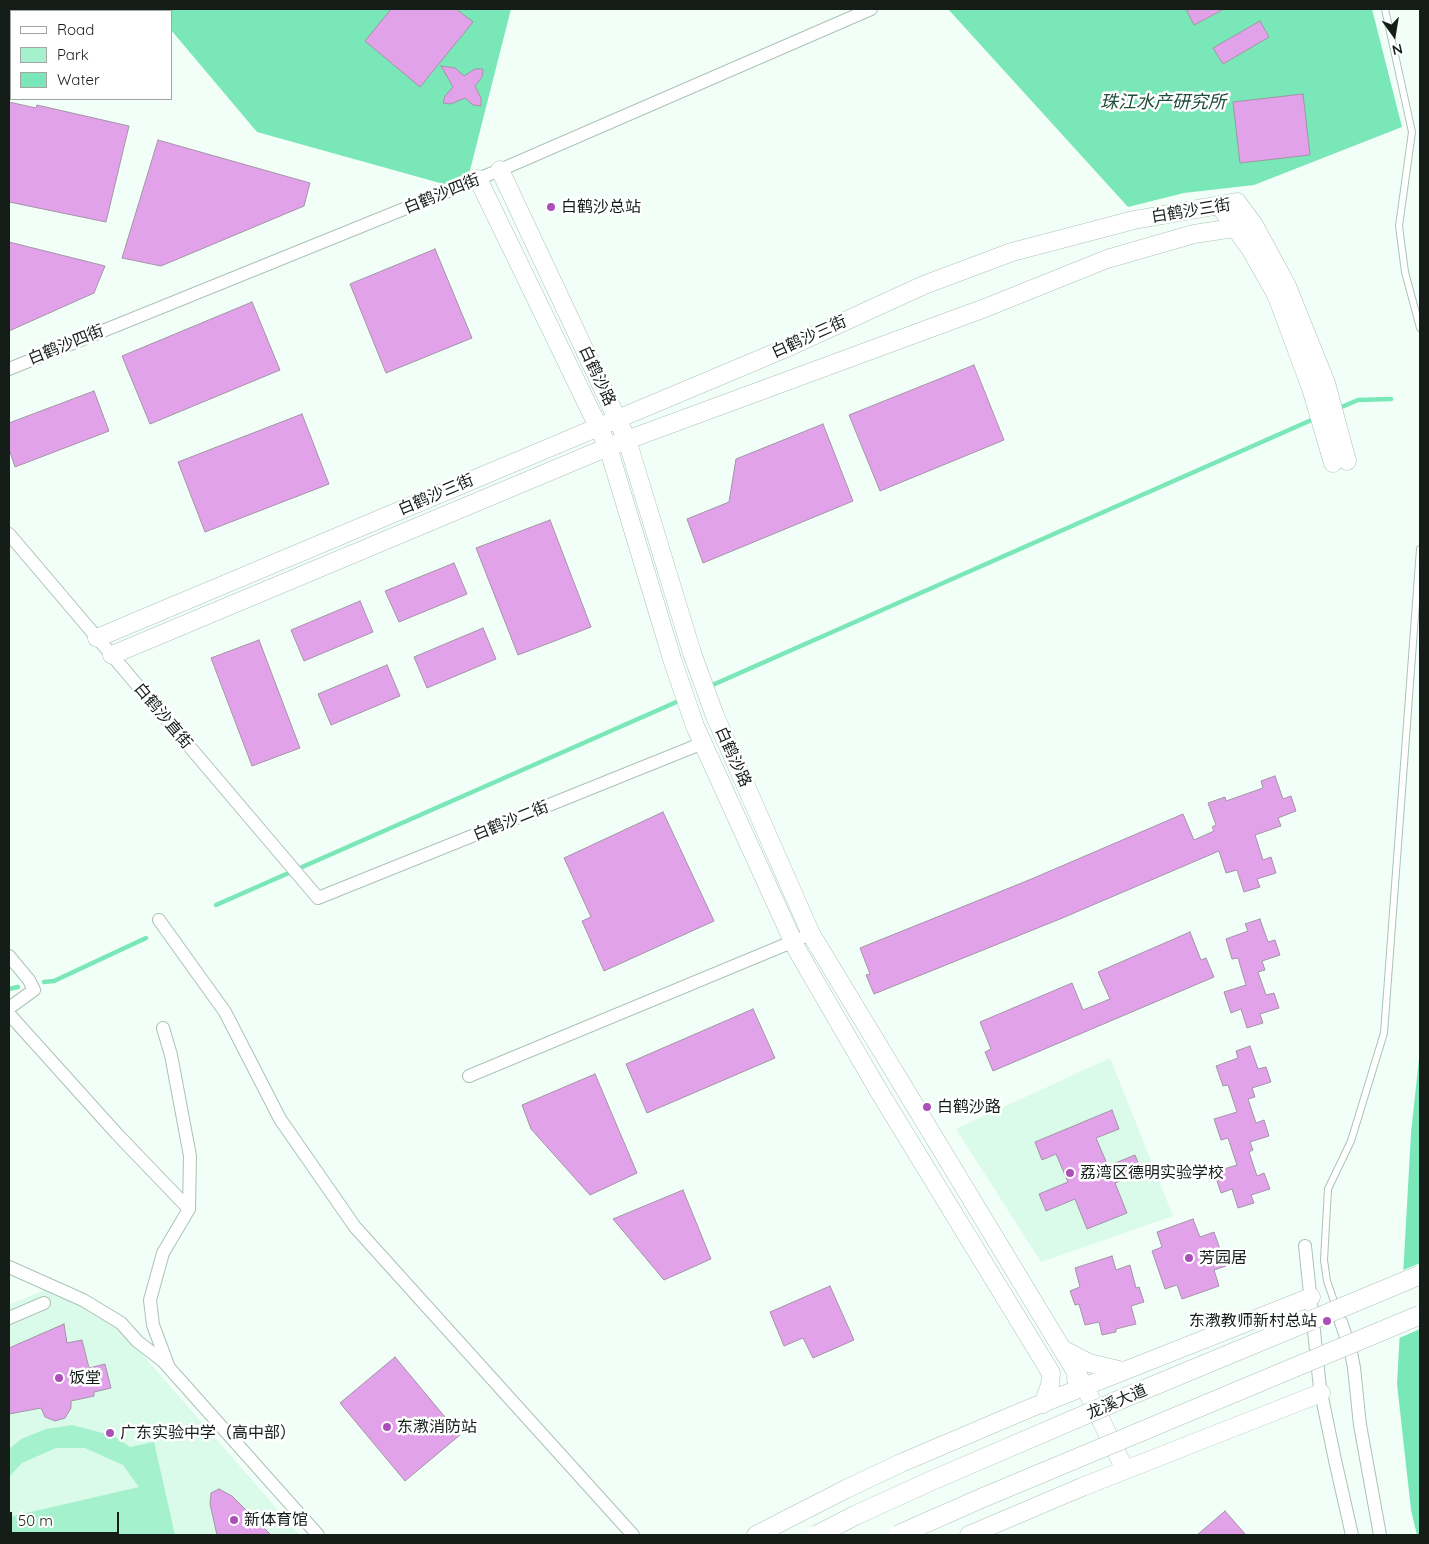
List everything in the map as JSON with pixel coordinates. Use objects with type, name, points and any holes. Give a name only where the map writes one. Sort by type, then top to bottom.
[{"type":"main road","name":"龙溪大道","points":[[817,1535],[942,1476],[1420,1275]]},
{"type":"main road","points":[[898,1535],[991,1494],[1420,1315]]},
{"type":"street","name":"白鹤沙四街","points":[[9,369],[500,170],[871,9]]},
{"type":"street","name":"白鹤沙路","points":[[500,170],[627,440],[692,653],[715,716],[812,934],[1085,1387],[1125,1470]]},
{"type":"street","name":"白鹤沙路","points":[[478,179],[608,447],[673,662],[695,726],[793,942],[877,1088],[1033,1341]]},
{"type":"street","name":"白鹤沙三街","points":[[97,638],[784,349],[924,285],[1012,252],[1134,220],[1237,202],[1254,226],[1194,234],[1107,259],[985,308],[608,447],[112,655]]},
{"type":"street","points":[[1219,205],[1252,250],[1276,294],[1318,385]]},
{"type":"street","points":[[1254,226],[1287,286],[1318,385],[1337,455]]},
{"type":"street","name":"白鹤沙直街","points":[[9,534],[318,898]]},
{"type":"street","name":"白鹤沙二街","points":[[318,898],[703,743]]},
{"type":"street","points":[[159,920],[225,1012],[280,1119],[355,1226],[633,1535]]},
{"type":"street","points":[[469,1076],[812,934]]},
{"type":"street","points":[[9,956],[29,980],[34,990],[9,1008]]},
{"type":"street","points":[[9,1014],[117,1134],[189,1209]]},
{"type":"street","points":[[163,1028],[171,1055],[190,1156],[189,1209],[163,1253],[150,1300],[153,1325],[171,1372]]},
{"type":"street","points":[[1305,1246],[1321,1393],[1352,1535]]},
{"type":"street","points":[[9,1267],[83,1300],[122,1323],[137,1341],[163,1362],[318,1535]]},
{"type":"street","points":[[756,1535],[846,1488],[901,1463],[1123,1371],[1310,1297]]},
{"type":"street","points":[[9,1318],[44,1304]]},
{"type":"street","points":[[1341,1322],[1354,1368],[1360,1425],[1380,1535]]},
{"type":"street","points":[[1033,1341],[1085,1387]]},
{"type":"street","points":[[1033,1341],[1051,1373],[1050,1385],[1043,1404]]},
{"type":"street","points":[[1062,1348],[1090,1364],[1123,1371]]},
{"type":"street","points":[[969,1535],[1125,1470],[1321,1393]]},
{"type":"lane","points":[[1385,9],[1412,132],[1399,226],[1405,272],[1420,328]]},
{"type":"lane","points":[[1341,1322],[1327,1281],[1324,1260],[1328,1189],[1351,1141],[1384,1033],[1420,549]]},
{"type":"shaded area","name":"荔湾区德明实验学校","points":[[1110,1058],[1173,1216],[1041,1262],[956,1129]]},
{"type":"shaded area","name":"广东实验中学（高中部）","points":[[54,1286],[121,1330],[300,1535],[9,1535],[9,1305]]},
{"type":"green space","points":[[72,1425],[114,1436],[130,1447],[154,1442],[175,1535],[9,1535],[9,1517],[139,1487],[123,1465],[85,1448],[56,1448],[22,1463],[9,1477],[9,1449],[21,1439],[46,1429]]},
{"type":"water","points":[[511,9],[465,190],[257,132],[172,31],[172,10],[155,10]]},
{"type":"water","name":"珠江水产研究所","points":[[948,9],[1372,9],[1402,127],[1254,185],[1184,193],[1128,207]]},
{"type":"water","points":[[1420,1049],[1420,1535],[1417,1535],[1411,1510],[1397,1384],[1411,1133]]},
{"type":"pier","points":[[1420,1263],[1420,1329],[1397,1339],[1401,1271]]},
{"type":"building","points":[[391,9],[456,9],[473,22],[420,87],[365,41]]},
{"type":"building","points":[[1186,9],[1224,9],[1194,25]]},
{"type":"building","points":[[1260,21],[1269,37],[1223,64],[1213,48]]},
{"type":"building","points":[[441,66],[455,68],[464,76],[475,69],[483,69],[482,77],[475,86],[481,98],[481,106],[473,105],[465,98],[451,104],[443,103],[445,96],[453,87]]},
{"type":"building","points":[[1303,94],[1310,155],[1240,163],[1233,102]]},
{"type":"building","points":[[9,102],[36,108],[37,105],[129,126],[106,222],[9,202]]},
{"type":"building","points":[[158,140],[310,183],[304,206],[161,266],[122,258]]},
{"type":"building","points":[[9,242],[105,266],[94,293],[9,331]]},
{"type":"building","points":[[435,249],[472,338],[386,373],[350,284]]},
{"type":"building","points":[[252,302],[280,370],[150,424],[122,356]]},
{"type":"building","points":[[974,365],[1004,440],[880,491],[849,415]]},
{"type":"building","points":[[94,391],[109,431],[15,467],[9,449],[9,423]]},
{"type":"building","points":[[302,414],[329,484],[205,532],[178,462]]},
{"type":"building","points":[[823,424],[853,501],[703,563],[687,519],[729,502],[736,459]]},
{"type":"building","points":[[550,520],[591,627],[518,655],[476,548]]},
{"type":"building","points":[[454,563],[467,594],[399,622],[385,591]]},
{"type":"building","points":[[360,601],[373,632],[304,661],[291,630]]},
{"type":"building","points":[[483,628],[496,659],[427,688],[414,657]]},
{"type":"building","points":[[259,640],[300,748],[252,766],[211,658]]},
{"type":"building","points":[[387,665],[400,696],[331,725],[318,694]]},
{"type":"building","points":[[1275,776],[1283,799],[1291,796],[1296,811],[1278,818],[1281,826],[1255,835],[1263,860],[1271,857],[1276,873],[1257,879],[1260,887],[1244,892],[1237,870],[1226,873],[1219,851],[1060,919],[874,994],[866,975],[870,974],[860,948],[1029,880],[1183,814],[1194,840],[1214,831],[1212,827],[1216,825],[1208,803],[1225,797],[1226,801],[1263,788],[1261,781]]},
{"type":"building","points":[[663,812],[714,921],[604,971],[582,921],[591,917],[564,858]]},
{"type":"building","points":[[1260,919],[1268,942],[1275,940],[1280,955],[1262,961],[1265,970],[1258,972],[1266,995],[1274,993],[1279,1008],[1260,1014],[1263,1023],[1247,1028],[1241,1009],[1231,1013],[1224,992],[1246,985],[1238,958],[1232,959],[1226,939],[1248,931],[1245,924]]},
{"type":"building","points":[[1190,932],[1201,960],[1206,958],[1214,977],[993,1071],[985,1052],[991,1049],[980,1022],[1072,983],[1083,1010],[1110,999],[1098,972]]},
{"type":"building","points":[[753,1009],[775,1058],[647,1113],[626,1064]]},
{"type":"building","points":[[1250,1046],[1258,1069],[1266,1067],[1271,1082],[1252,1088],[1255,1097],[1248,1099],[1256,1123],[1264,1120],[1269,1136],[1250,1142],[1253,1150],[1249,1152],[1257,1176],[1264,1173],[1270,1189],[1251,1195],[1254,1203],[1238,1208],[1232,1189],[1221,1193],[1214,1172],[1237,1165],[1228,1138],[1221,1140],[1214,1119],[1237,1112],[1228,1085],[1223,1086],[1216,1066],[1238,1058],[1236,1051]]},
{"type":"building","points":[[595,1074],[637,1173],[590,1195],[531,1129],[522,1105]]},
{"type":"building","points":[[1112,1110],[1119,1129],[1096,1138],[1108,1166],[1135,1155],[1142,1172],[1115,1183],[1127,1213],[1087,1229],[1075,1199],[1046,1211],[1039,1194],[1068,1182],[1056,1154],[1042,1160],[1035,1142]]},
{"type":"building","points":[[683,1190],[711,1259],[664,1280],[613,1219]]},
{"type":"building","name":"芳园居","points":[[1193,1219],[1200,1237],[1214,1232],[1226,1266],[1214,1270],[1219,1286],[1182,1299],[1177,1285],[1165,1289],[1152,1251],[1162,1247],[1157,1232]]},
{"type":"building","points":[[1112,1256],[1116,1270],[1130,1265],[1136,1288],[1139,1287],[1144,1302],[1131,1306],[1136,1324],[1102,1335],[1099,1322],[1085,1325],[1079,1304],[1075,1305],[1070,1291],[1080,1287],[1075,1268]]},
{"type":"building","points":[[830,1286],[854,1340],[813,1358],[803,1338],[784,1346],[770,1312]]},
{"type":"building","name":"饭堂","points":[[64,1324],[67,1343],[82,1340],[89,1368],[105,1364],[111,1388],[94,1392],[94,1396],[71,1401],[71,1408],[65,1418],[55,1421],[45,1417],[41,1408],[9,1414],[9,1348]]},
{"type":"building","points":[[395,1357],[460,1435],[405,1481],[340,1403]]},
{"type":"building","name":"新体育馆","points":[[219,1489],[232,1496],[271,1535],[217,1535],[210,1504],[211,1493]]},
{"type":"building","points":[[1225,1511],[1246,1535],[1197,1535]]},
{"type":"waterway","points":[[1337,409],[1358,400],[1391,399]]},
{"type":"waterway","points":[[708,687],[1316,418]]},
{"type":"waterway","points":[[216,905],[681,700]]},
{"type":"waterway","points":[[44,982],[54,981],[146,938]]},
{"type":"waterway","points":[[9,989],[18,987]]},
{"type":"place","name":"白鹤沙总站","points":[[551,207]]},
{"type":"place","name":"白鹤沙路","points":[[927,1107]]},
{"type":"place","name":"荔湾区德明实验学校","points":[[1070,1173]]},
{"type":"place","name":"芳园居","points":[[1189,1258]]},
{"type":"place","name":"东漖教师新村总站","points":[[1327,1321]]},
{"type":"place","name":"饭堂","points":[[59,1378]]},
{"type":"place","name":"东漖消防站","points":[[387,1427]]},
{"type":"place","name":"广东实验中学（高中部）","points":[[110,1433]]},
{"type":"place","name":"新体育馆","points":[[234,1520]]}]
